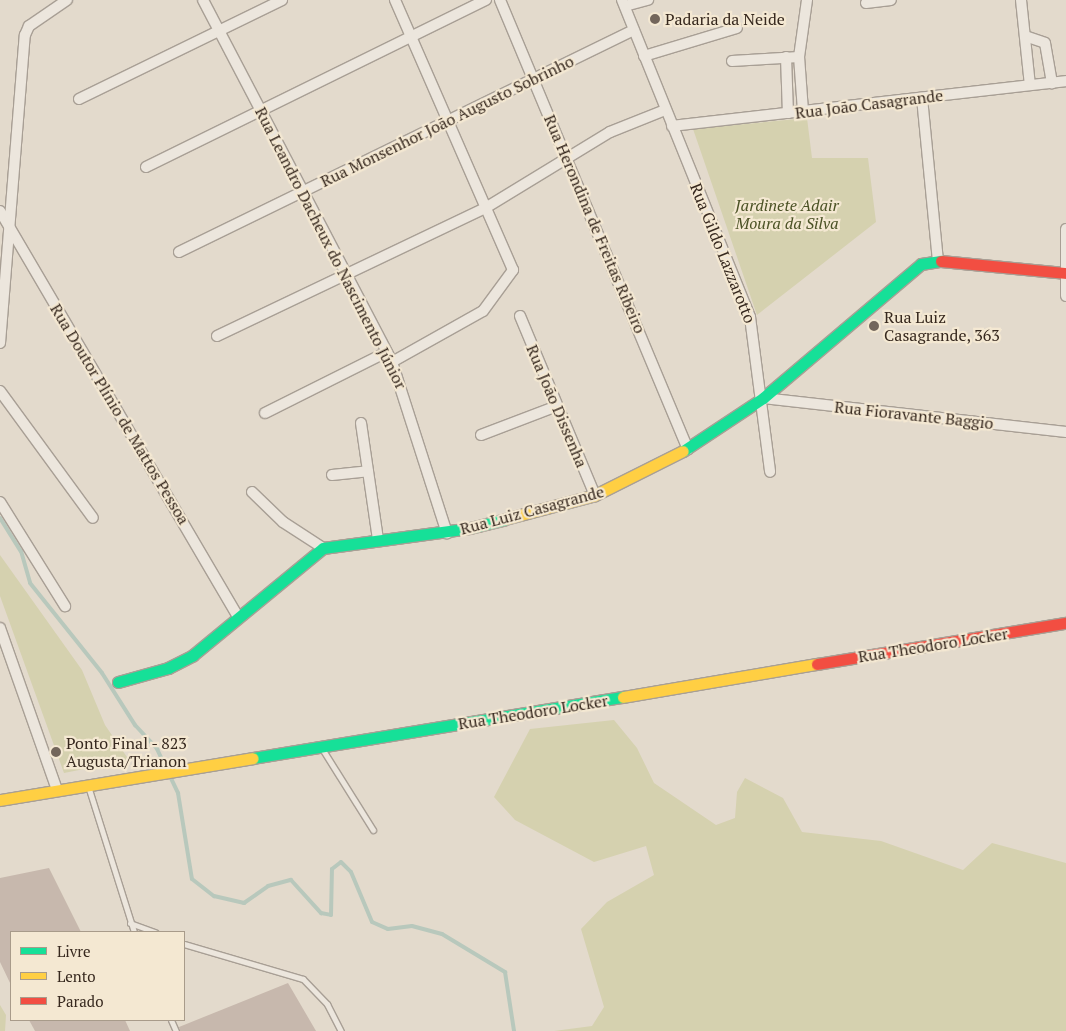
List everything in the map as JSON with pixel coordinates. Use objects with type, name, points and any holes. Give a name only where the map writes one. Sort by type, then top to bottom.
[{"type":"main road","name":"Rua Luiz Casagrande","points":[[323,548],[378,539],[447,533],[595,496],[688,449],[763,398],[913,269],[938,261],[1064,273]]},
{"type":"main road","points":[[118,682],[181,662],[239,618],[323,548]]},
{"type":"main road","name":"Rua Theodoro Locker","points":[[0,800],[1066,623]]},
{"type":"street","points":[[0,343],[29,26],[67,0]]},
{"type":"street","name":"Rua Leandro Dacheux do Nascimento Júnior","points":[[203,0],[392,362],[447,533]]},
{"type":"street","points":[[79,99],[282,0]]},
{"type":"street","points":[[392,362],[483,311],[513,270],[395,0]]},
{"type":"street","points":[[146,168],[486,0]]},
{"type":"street","name":"Rua Herondina de Freitas Ribeiro","points":[[500,0],[567,156],[688,449]]},
{"type":"street","points":[[624,3],[648,0]]},
{"type":"street","points":[[803,111],[799,57],[807,0]]},
{"type":"street","points":[[866,3],[891,0]]},
{"type":"street","points":[[1021,0],[1030,86]]},
{"type":"street","name":"Rua Gildo Lazzarotto","points":[[624,3],[665,110],[747,307],[763,398],[770,472]]},
{"type":"street","points":[[644,56],[737,28]]},
{"type":"street","name":"Rua Monsenhor João Augusto Sobrinho","points":[[180,252],[634,30]]},
{"type":"street","points":[[1025,36],[1045,43],[1052,83]]},
{"type":"street","points":[[732,61],[799,57]]},
{"type":"street","points":[[786,58],[788,113]]},
{"type":"street","name":"Rua João Casagrande","points":[[672,126],[1066,81]]},
{"type":"street","points":[[922,98],[938,261]]},
{"type":"street","points":[[217,336],[487,207],[567,156],[665,110]]},
{"type":"street","name":"Rua Doutor Plínio de Mattos Pessoa","points":[[0,211],[239,618]]},
{"type":"street","points":[[1066,229],[1064,273],[1066,296]]},
{"type":"street","name":"Rua João Dissenha","points":[[520,316],[595,496]]},
{"type":"street","points":[[265,413],[386,352]]},
{"type":"street","points":[[0,391],[93,518]]},
{"type":"street","name":"Rua Fioravante Baggio","points":[[763,398],[1066,432]]},
{"type":"street","points":[[481,435],[558,406]]},
{"type":"street","points":[[361,423],[378,539]]},
{"type":"street","points":[[332,475],[368,471]]},
{"type":"street","points":[[252,492],[283,522],[323,548]]},
{"type":"street","points":[[0,502],[65,606]]},
{"type":"street","points":[[0,628],[57,790]]},
{"type":"lane","points":[[321,747],[373,830]]},
{"type":"lane","points":[[88,785],[134,931]]},
{"type":"lane","points":[[130,922],[152,931]]},
{"type":"lane","points":[[185,944],[303,979],[327,1004],[341,1031]]},
{"type":"green space","name":"Jardinete Adair Moura da Silva","points":[[807,118],[812,158],[868,158],[876,222],[757,315],[693,129]]},
{"type":"green space","points":[[0,555],[82,670],[105,725],[129,760],[64,773],[0,596]]},
{"type":"green space","points":[[614,720],[637,748],[654,783],[716,825],[735,818],[737,792],[745,778],[783,798],[802,832],[881,841],[963,870],[992,843],[1066,863],[1066,1031],[554,1031],[592,1026],[604,1007],[581,929],[607,902],[654,875],[646,846],[594,862],[515,820],[494,797],[530,729]]},
{"type":"green space","points":[[0,1005],[6,1015],[5,1031],[0,1031]]},
{"type":"building","points":[[49,868],[80,931],[10,931],[10,983],[0,962],[0,878]]},
{"type":"building","points":[[288,983],[316,1031],[180,1031],[179,1027]]},
{"type":"building","points":[[30,1021],[125,1021],[130,1031],[35,1031]]},
{"type":"waterway","points":[[0,518],[21,551],[30,583],[102,673],[135,725],[157,749],[178,793],[192,879],[214,896],[244,903],[268,886],[291,880],[321,913],[331,915],[332,869],[341,862],[351,872],[372,922],[388,929],[412,926],[442,934],[505,972],[514,1031]]},
{"type":"traffic: fast","points":[[683,451],[763,398],[921,264],[941,261]]},
{"type":"traffic: fast","points":[[118,682],[168,668],[193,655],[323,548],[470,528],[505,519]]},
{"type":"traffic: fast","points":[[253,758],[623,697]]},
{"type":"traffic: slow","points":[[505,519],[595,495],[683,451]]},
{"type":"traffic: slow","points":[[623,697],[817,664]]},
{"type":"traffic: slow","points":[[0,800],[253,758]]},
{"type":"traffic: jam","points":[[941,261],[1066,273]]},
{"type":"traffic: jam","points":[[817,664],[1066,623]]},
{"type":"place","name":"Padaria da Neide","points":[[655,19]]},
{"type":"place","name":"Rua Luiz Casagrande, 363","points":[[874,326]]},
{"type":"place","name":"Ponto Final - 823 Augusta/Trianon","points":[[56,752]]}]
